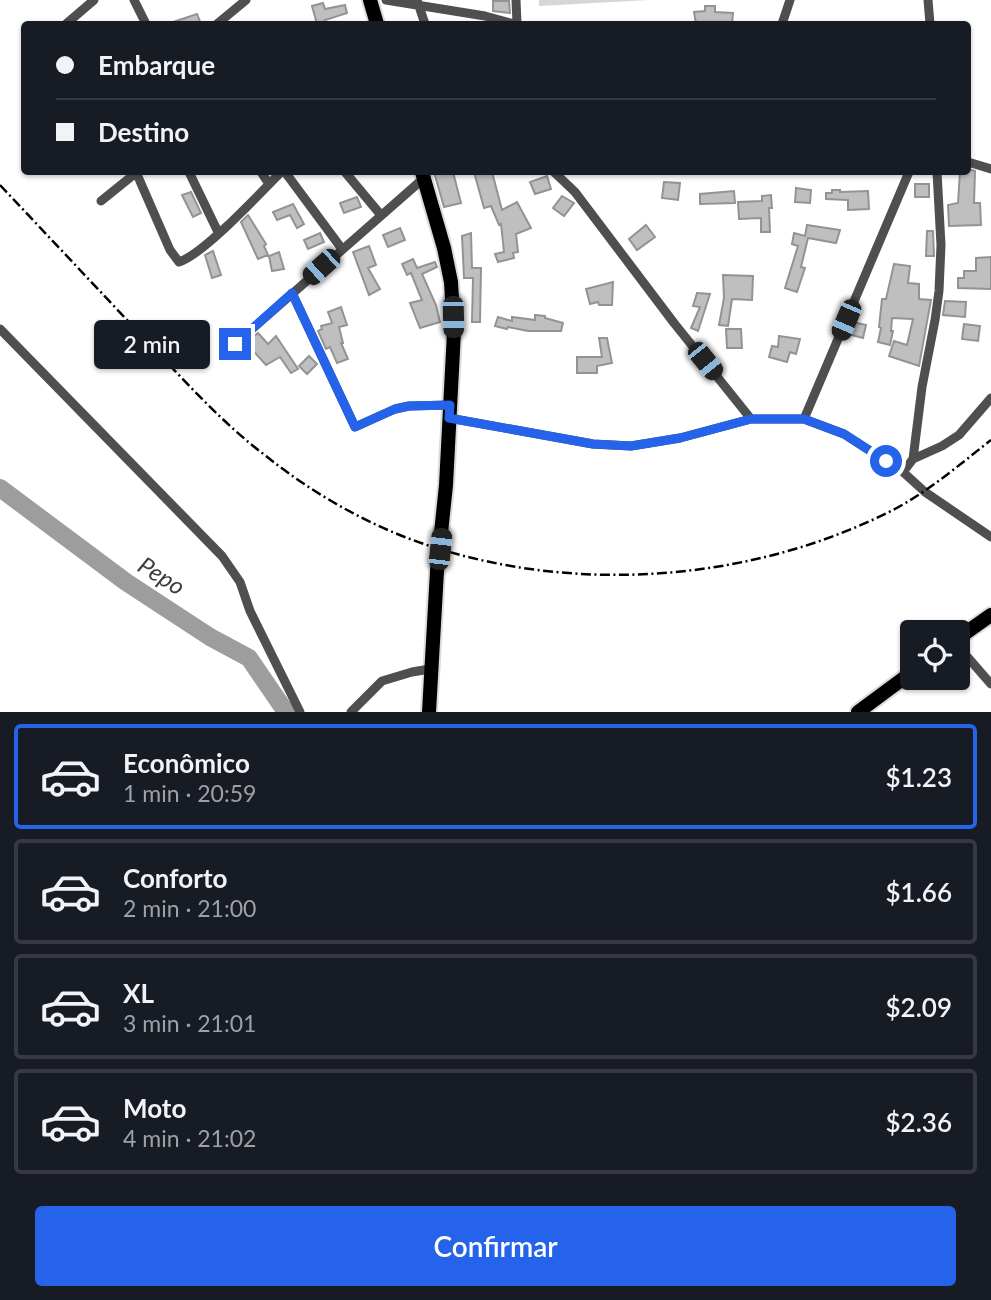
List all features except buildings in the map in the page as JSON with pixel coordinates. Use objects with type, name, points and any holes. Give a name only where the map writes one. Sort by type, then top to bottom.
[{"type":"main road","points":[[370,0],[376,21]]},
{"type":"main road","points":[[423,175],[440,229],[451,282],[454,332],[429,712]]},
{"type":"main road","points":[[970,630],[991,615]]},
{"type":"main road","points":[[858,712],[900,681]]},
{"type":"street","points":[[70,21],[94,0]]},
{"type":"street","points":[[134,0],[144,21]]},
{"type":"street","points":[[221,21],[246,0]]},
{"type":"street","points":[[386,0],[418,2],[504,21]]},
{"type":"street","points":[[516,0],[516,21]]},
{"type":"street","points":[[783,21],[790,0]]},
{"type":"street","points":[[928,0],[930,21]]},
{"type":"street","points":[[418,2],[424,21]]},
{"type":"street","points":[[971,163],[991,169]]},
{"type":"street","points":[[101,201],[133,175]]},
{"type":"street","points":[[138,175],[170,250],[179,262],[192,255],[219,232],[280,175]]},
{"type":"street","points":[[190,175],[219,232]]},
{"type":"street","points":[[263,175],[269,184]]},
{"type":"street","points":[[285,175],[342,249]]},
{"type":"street","points":[[348,175],[380,214]]},
{"type":"street","points":[[235,344],[423,175]]},
{"type":"street","points":[[557,175],[584,202],[674,323],[751,419]]},
{"type":"street","points":[[804,419],[908,175]]},
{"type":"street","points":[[913,460],[922,387],[939,292],[941,245],[937,175]]},
{"type":"street","points":[[292,293],[355,427],[395,409],[409,406],[449,411],[593,444],[631,446],[680,438],[751,419],[804,419],[844,434],[903,472],[925,492],[991,537]]},
{"type":"street","points":[[0,329],[222,556],[240,582],[250,611],[300,712]]},
{"type":"street","points":[[903,472],[913,460],[959,435],[991,398]]},
{"type":"street","points":[[970,661],[991,684]]},
{"type":"street","points":[[351,712],[382,681],[430,668]]},
{"type":"shaded area","points":[[539,0],[649,0],[539,6]]},
{"type":"waterway","name":"Pepo","points":[[0,488],[126,582],[210,637],[249,658],[286,712]]},
{"type":"railway","points":[[0,185],[203,400],[266,456],[302,483],[362,518],[424,544],[481,560],[540,570],[601,575],[661,573],[721,566],[780,553],[837,535],[905,504],[991,440]]},
{"type":"route","points":[[235,344],[292,293],[355,427],[395,409],[450,405],[449,418],[593,444],[631,446],[680,438],[751,419],[804,419],[844,434],[886,461]]}]
